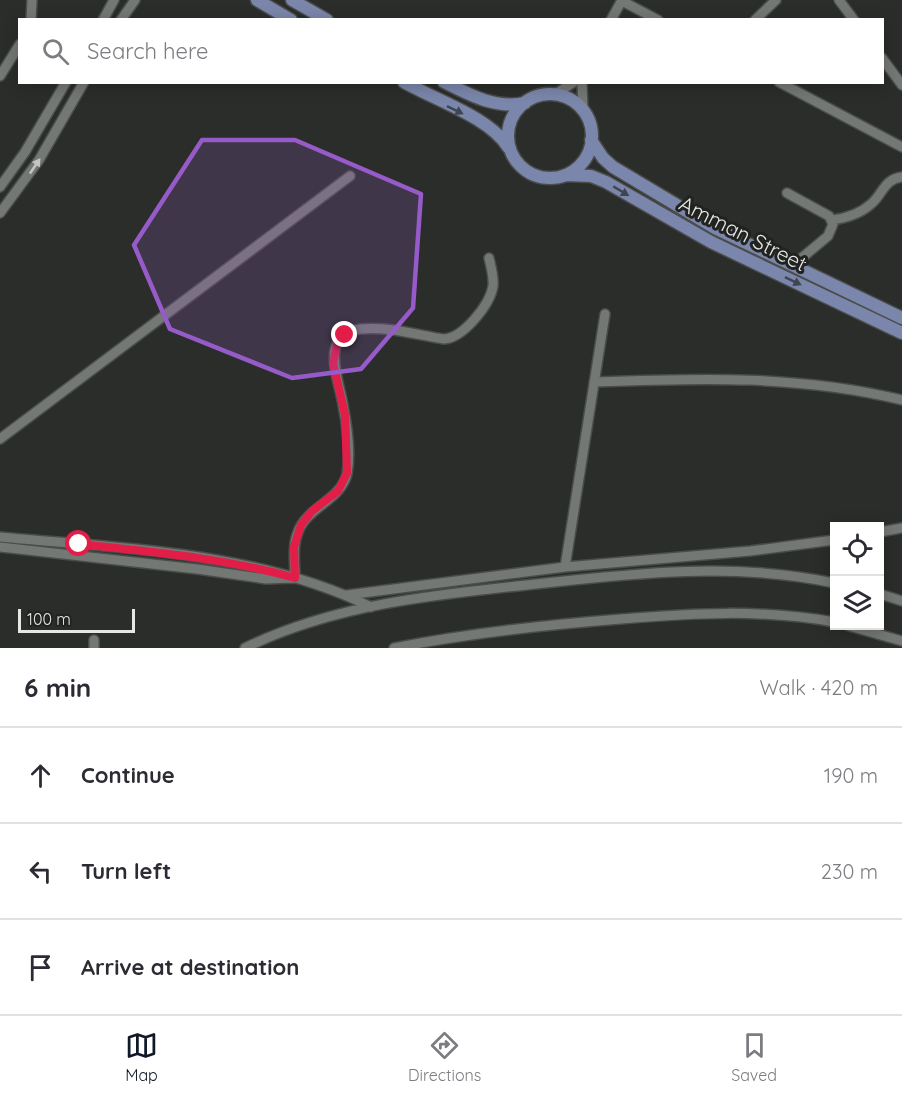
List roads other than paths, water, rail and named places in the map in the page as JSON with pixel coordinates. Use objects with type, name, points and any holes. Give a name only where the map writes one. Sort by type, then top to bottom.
[{"type":"main road","points":[[257,0],[288,18]]},
{"type":"main road","points":[[292,0],[324,18]]},
{"type":"main road","points":[[408,84],[485,124],[502,138],[521,167],[538,176],[547,178],[566,175],[581,164],[591,140],[590,125],[583,111],[570,100],[554,95],[539,96],[525,103],[506,105],[487,102],[448,84]]},
{"type":"main road","points":[[510,151],[509,124],[525,103]]},
{"type":"main road","name":"Amman Street","points":[[591,140],[603,158],[613,167],[661,198],[792,266],[902,318]]},
{"type":"main road","name":"Amman Street","points":[[566,175],[591,176],[606,182],[711,242],[902,333]]},
{"type":"street","points":[[31,18],[32,0]]},
{"type":"street","points":[[104,18],[114,0]]},
{"type":"street","points":[[612,18],[622,0],[654,18]]},
{"type":"street","points":[[757,18],[776,0]]},
{"type":"street","points":[[839,0],[852,18]]},
{"type":"street","points":[[122,18],[133,1]]},
{"type":"street","points":[[1,71],[18,47]]},
{"type":"street","points":[[884,61],[902,85]]},
{"type":"street","points":[[0,187],[25,152],[65,84]]},
{"type":"street","points":[[0,213],[39,160],[83,84]]},
{"type":"street","points":[[554,95],[571,84]]},
{"type":"street","points":[[582,84],[583,111]]},
{"type":"street","points":[[783,84],[902,147]]},
{"type":"street","points":[[0,439],[350,176]]},
{"type":"street","points":[[787,194],[832,220],[858,213],[876,200],[888,183],[902,177]]},
{"type":"street","points":[[792,266],[831,233],[832,220]]},
{"type":"street","points":[[295,578],[294,547],[301,525],[312,511],[338,491],[347,473],[345,415],[334,369],[337,345],[350,332],[363,329],[444,339],[457,336],[467,327],[492,291],[493,279],[489,258]]},
{"type":"street","points":[[565,567],[605,314]]},
{"type":"street","points":[[594,382],[693,378],[781,381],[837,387],[902,400]]},
{"type":"street","points":[[884,531],[902,528]]},
{"type":"street","points":[[0,537],[191,557],[243,565],[295,578],[347,595],[371,607]]},
{"type":"street","points":[[347,595],[565,567],[750,551],[830,541]]},
{"type":"street","points":[[0,547],[266,579],[295,578]]},
{"type":"street","points":[[245,648],[314,621],[371,607],[474,590],[689,571],[751,571],[830,582]]},
{"type":"street","points":[[884,596],[902,601]]},
{"type":"street","points":[[394,648],[516,628],[702,613],[772,614],[830,621]]},
{"type":"street","points":[[863,630],[902,641]]}]
